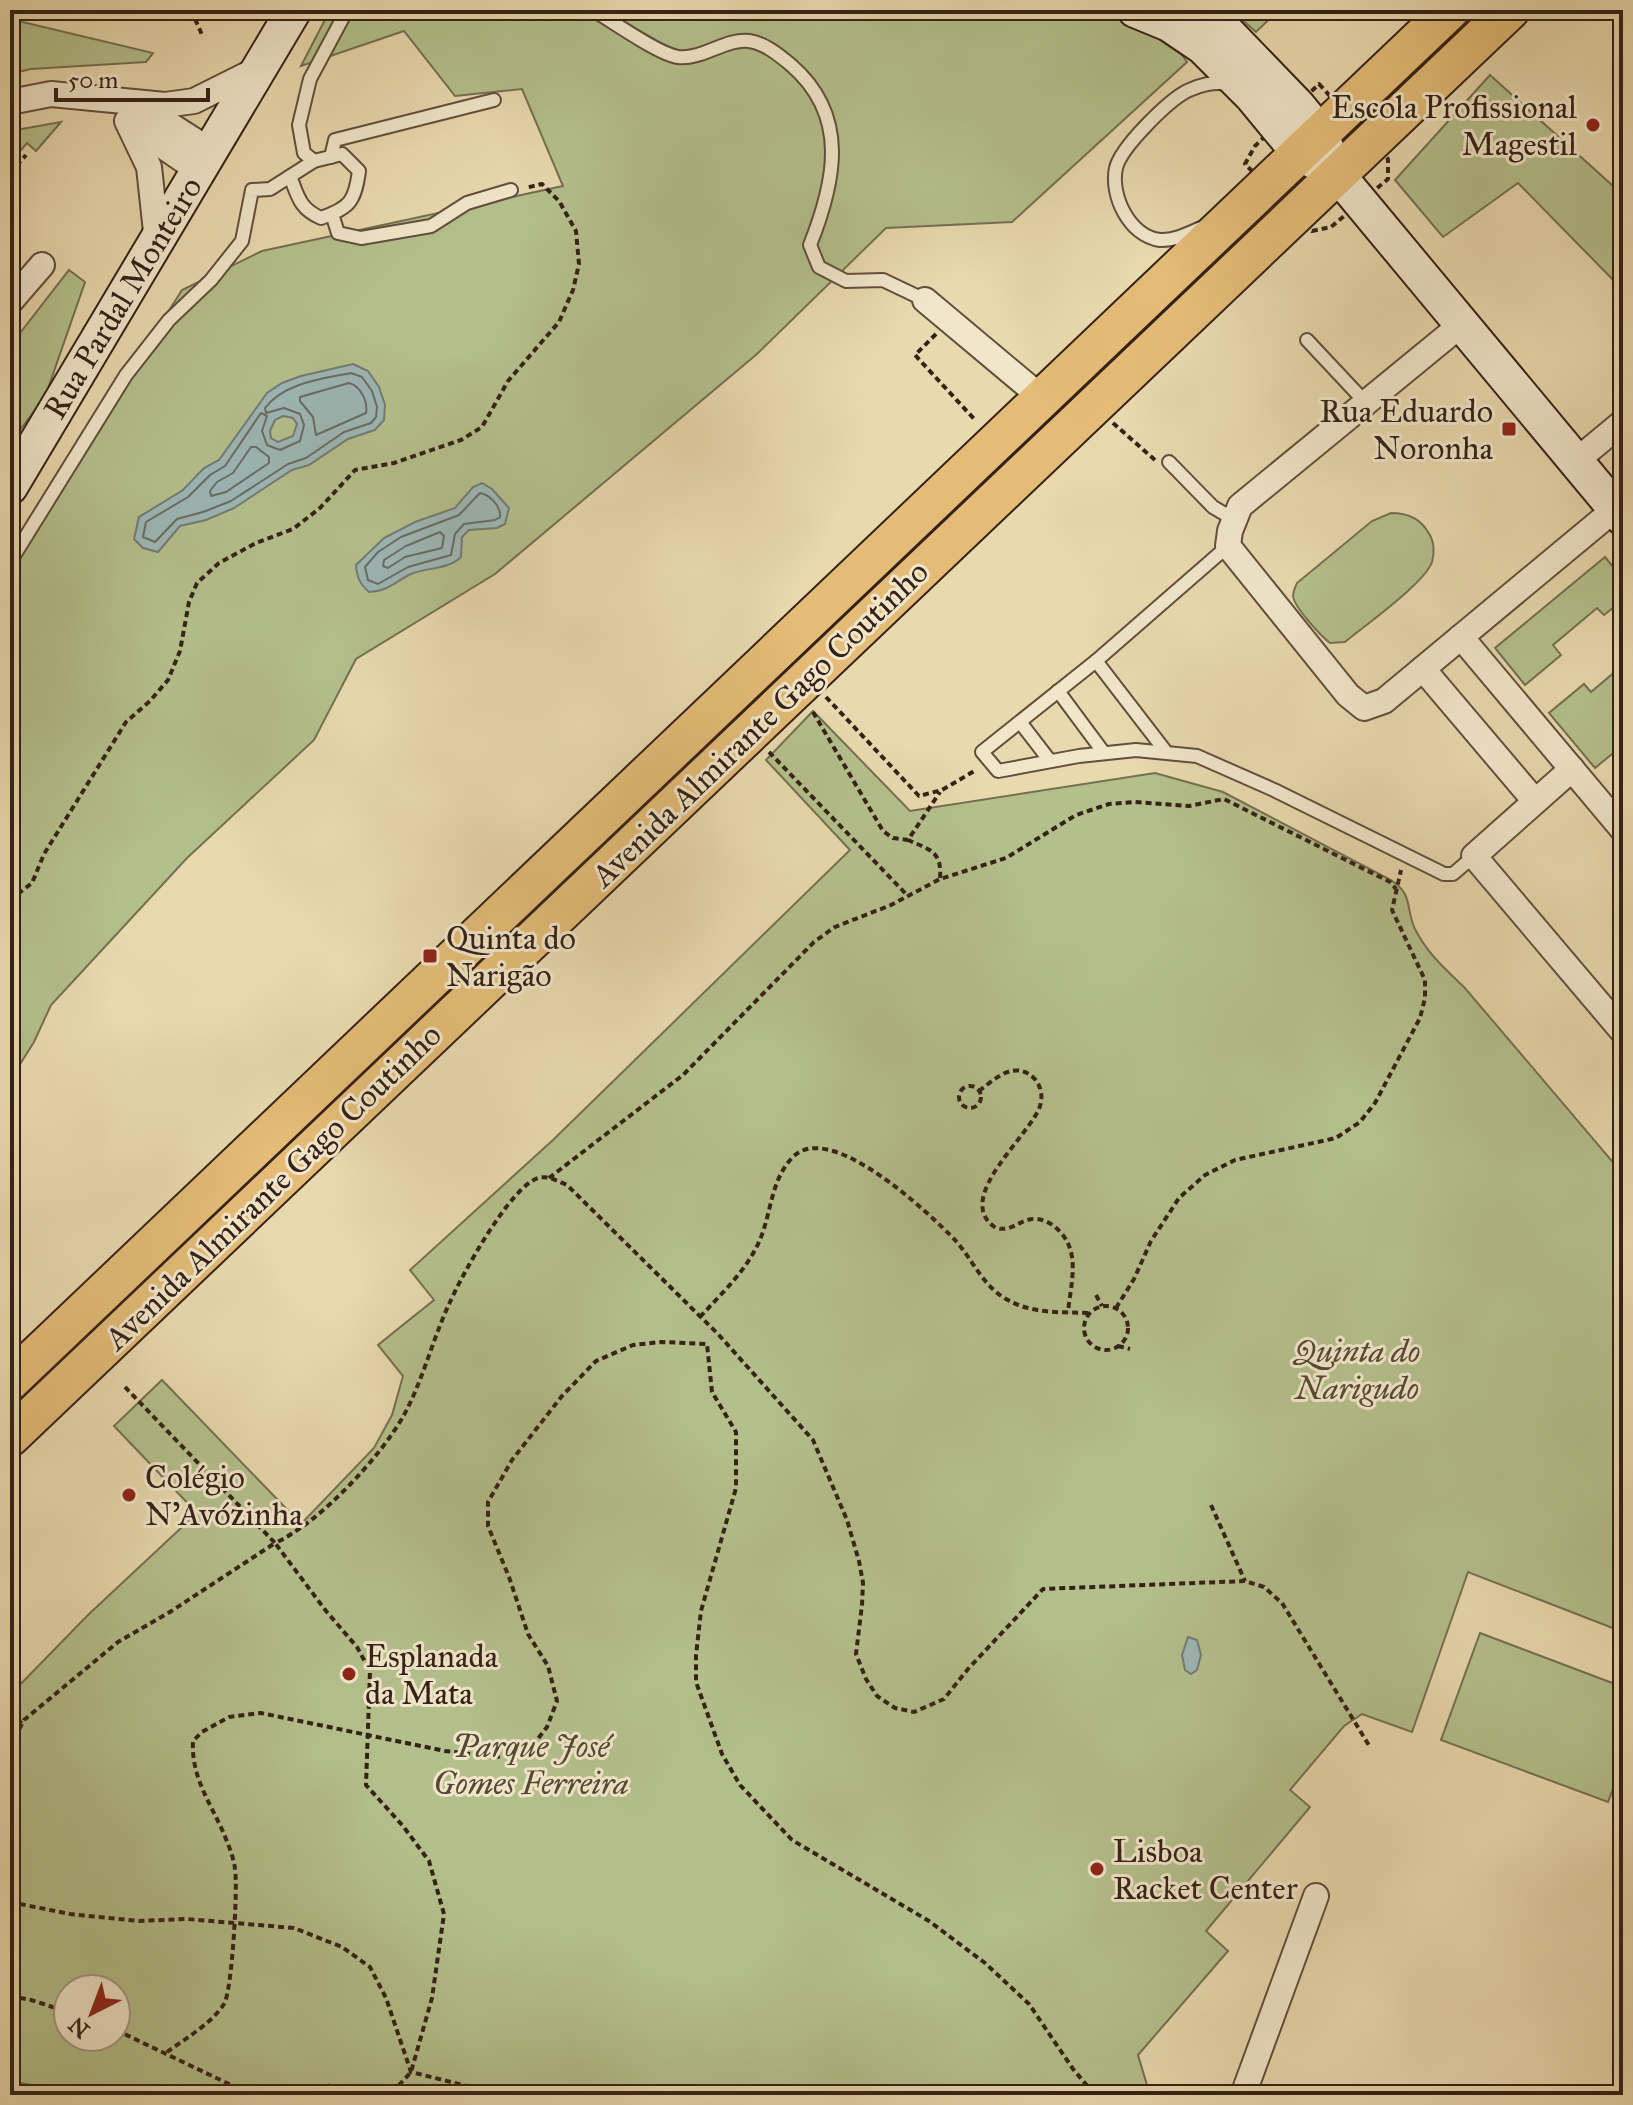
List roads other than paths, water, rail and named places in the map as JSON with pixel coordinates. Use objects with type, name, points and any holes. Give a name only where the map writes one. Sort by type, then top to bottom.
[{"type":"main road","name":"Avenida Almirante Gago Coutinho","points":[[10,1381],[1450,10]]},
{"type":"main road","name":"Avenida Almirante Gago Coutinho","points":[[10,1437],[1510,10]]},
{"type":"main road","points":[[433,978],[462,1007]]},
{"type":"main road","points":[[401,1009],[430,1038]]},
{"type":"street","name":"Rua Pardal Monteiro","points":[[10,487],[294,10]]},
{"type":"street","points":[[1135,10],[1169,24],[1203,47],[1251,95],[1310,143]]},
{"type":"street","points":[[1199,10],[1217,22],[1246,50],[1310,143],[1337,174],[1462,324],[1576,461],[1619,513],[1384,701],[1364,708],[1348,695],[1228,546],[1240,506],[1462,324]]},
{"type":"street","points":[[132,112],[194,101],[260,68]]},
{"type":"street","points":[[10,102],[51,94],[97,100],[132,112],[205,161]]},
{"type":"street","points":[[132,112],[149,167],[158,242]]},
{"type":"street","points":[[10,302],[42,265]]},
{"type":"street","points":[[925,300],[1042,398]]},
{"type":"street","points":[[1576,461],[1623,422]]},
{"type":"street","points":[[1461,637],[1623,830]]},
{"type":"street","points":[[1423,669],[1534,800]]},
{"type":"street","points":[[1572,769],[1474,856],[1623,1032]]},
{"type":"street","points":[[1243,2095],[1316,1896]]},
{"type":"lane","points":[[314,161],[304,153],[299,125],[310,79],[347,10]]},
{"type":"lane","points":[[593,10],[678,57],[748,41],[776,52],[800,73],[819,98],[831,133],[831,178],[826,204],[810,245],[819,267],[846,281],[883,280],[925,300]]},
{"type":"lane","points":[[1231,218],[1170,239],[1152,238],[1134,224],[1120,205],[1114,181],[1116,166],[1131,141],[1185,92],[1199,86],[1225,83],[1251,95]]},
{"type":"lane","points":[[331,157],[335,140],[494,100]]},
{"type":"lane","points":[[10,562],[126,375],[169,320],[211,280],[242,241],[252,190],[270,189],[290,176],[314,161],[342,154],[359,171],[356,193],[343,211],[321,218],[308,212],[290,176]]},
{"type":"lane","points":[[332,214],[338,233],[361,238],[393,234],[431,226],[467,203],[511,190]]},
{"type":"lane","points":[[1307,340],[1366,403]]},
{"type":"lane","points":[[1169,462],[1213,507],[1235,520]]},
{"type":"lane","points":[[1228,546],[1096,661],[982,752],[998,771],[1136,750],[1197,756],[1274,790],[1444,874],[1453,874],[1474,856]]},
{"type":"lane","points":[[1096,661],[1166,752]]},
{"type":"lane","points":[[1058,691],[1104,753]]},
{"type":"lane","points":[[1020,722],[1050,761]]},
{"type":"water","points":[[353,364],[368,371],[379,387],[385,405],[384,420],[375,430],[348,439],[309,465],[292,470],[234,508],[206,520],[180,526],[158,552],[143,548],[134,539],[139,517],[183,490],[204,468],[219,460],[267,393],[301,376]],"holes":[[[283,416],[293,418],[297,424],[293,436],[278,442],[271,438],[270,431],[275,420]]]},
{"type":"water","points":[[482,483],[509,508],[505,524],[497,528],[469,530],[462,537],[461,557],[450,564],[411,574],[381,590],[369,592],[363,586],[356,565],[384,538],[415,522],[455,508],[473,487]]},
{"type":"water","points":[[1188,1637],[1197,1640],[1201,1655],[1197,1670],[1191,1674],[1185,1670],[1182,1655]]},
{"type":"place","name":"Escola Profissional Magestil","points":[[1593,125]]},
{"type":"place","name":"Rua Eduardo Noronha","points":[[1509,429]]},
{"type":"place","name":"Quinta do Narigão","points":[[430,956]]},
{"type":"place","name":"Colégio N'Avózinha","points":[[129,1495]]},
{"type":"place","name":"Esplanada da Mata","points":[[349,1674]]},
{"type":"place","name":"Lisboa Racket Center","points":[[1097,1869]]},
{"type":"park label","name":"Quinta do Narigudo","points":[[1357,1370]]},
{"type":"park label","name":"Parque José Gomes Ferreira","points":[[531,1764]]}]
